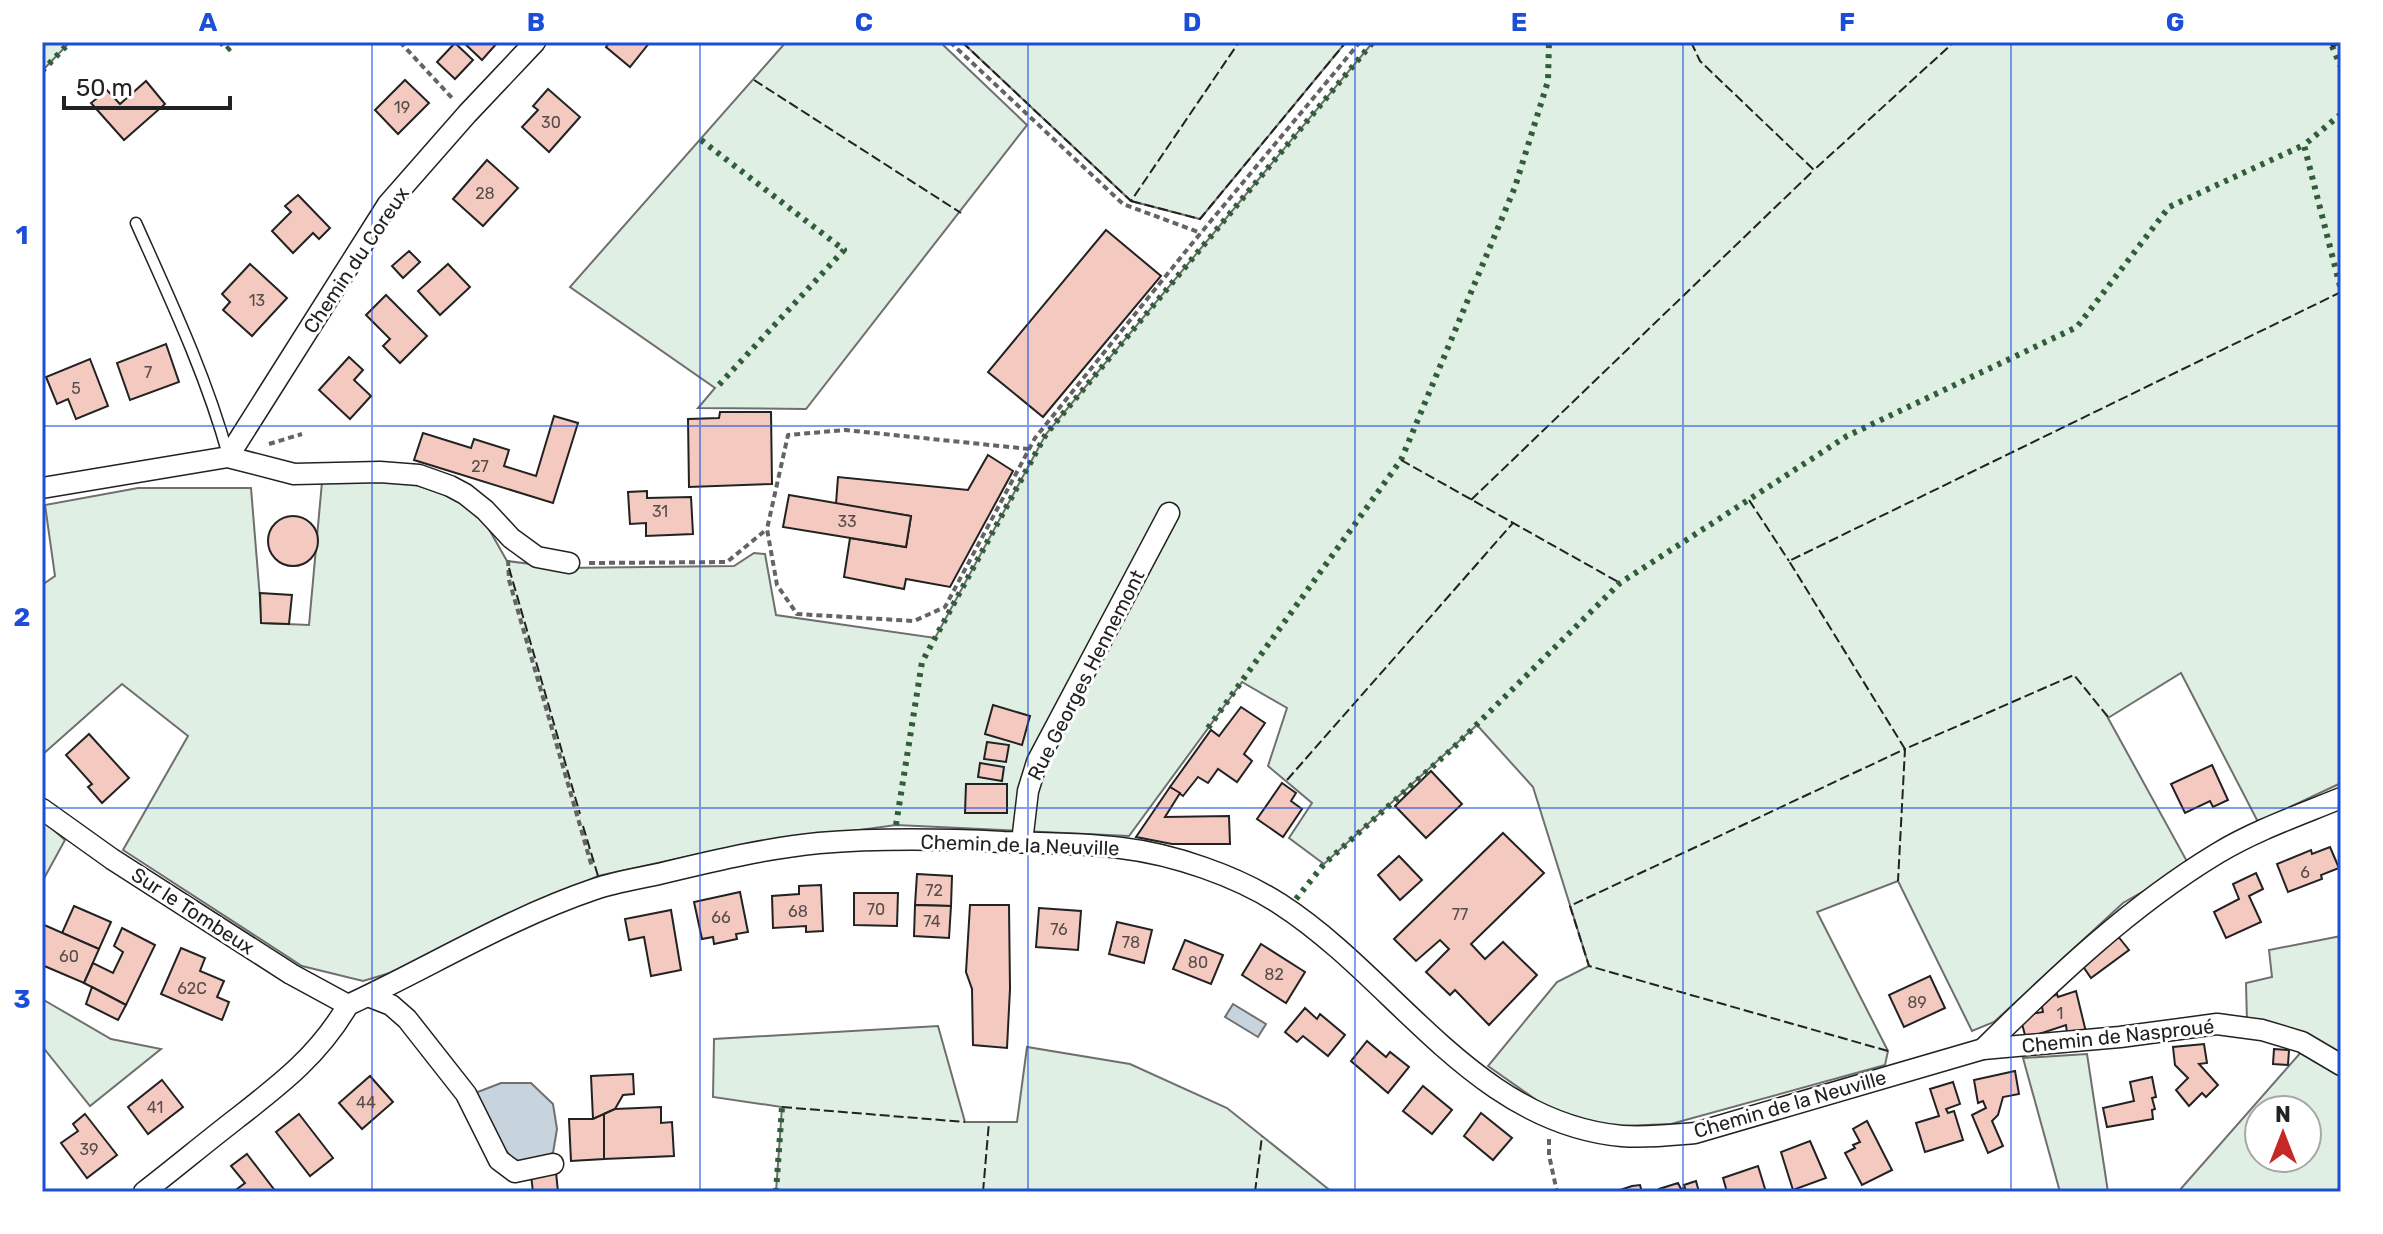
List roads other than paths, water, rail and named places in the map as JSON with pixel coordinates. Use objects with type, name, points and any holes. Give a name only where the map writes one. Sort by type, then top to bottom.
[{"type":"street","name":"Chemin du Coreux","points":[[228,457],[388,204],[535,42]]},
{"type":"street","points":[[42,488],[228,457],[294,474],[380,472],[419,475],[465,494],[511,538],[537,557],[569,563]]},
{"type":"street","name":"Rue Georges Hennemont","points":[[1022,842],[1028,791],[1037,762],[1169,513]]},
{"type":"street","points":[[1983,1049],[2043,989],[2151,898],[2220,851],[2341,798]]},
{"type":"street","name":"Sur le Tombeux","points":[[42,809],[112,859],[291,974],[348,1005]]},
{"type":"street","name":"Chemin de la Neuville","points":[[348,1005],[523,919],[598,888],[776,849],[820,843],[1022,842],[1123,848],[1182,861],[1236,881],[1279,903],[1333,943],[1474,1073],[1530,1110],[1579,1128],[1621,1136],[1659,1137],[1695,1133],[1983,1049]]},
{"type":"street","points":[[368,996],[391,1005],[407,1019],[466,1094],[499,1160],[515,1172],[553,1164]]},
{"type":"street","points":[[144,1192],[318,1050],[348,1005]]},
{"type":"street","name":"Chemin de Nasproué","points":[[1983,1049],[2120,1037],[2217,1024],[2262,1030],[2302,1042],[2341,1065]]},
{"type":"lane","points":[[136,223],[218,419],[228,457]]}]
